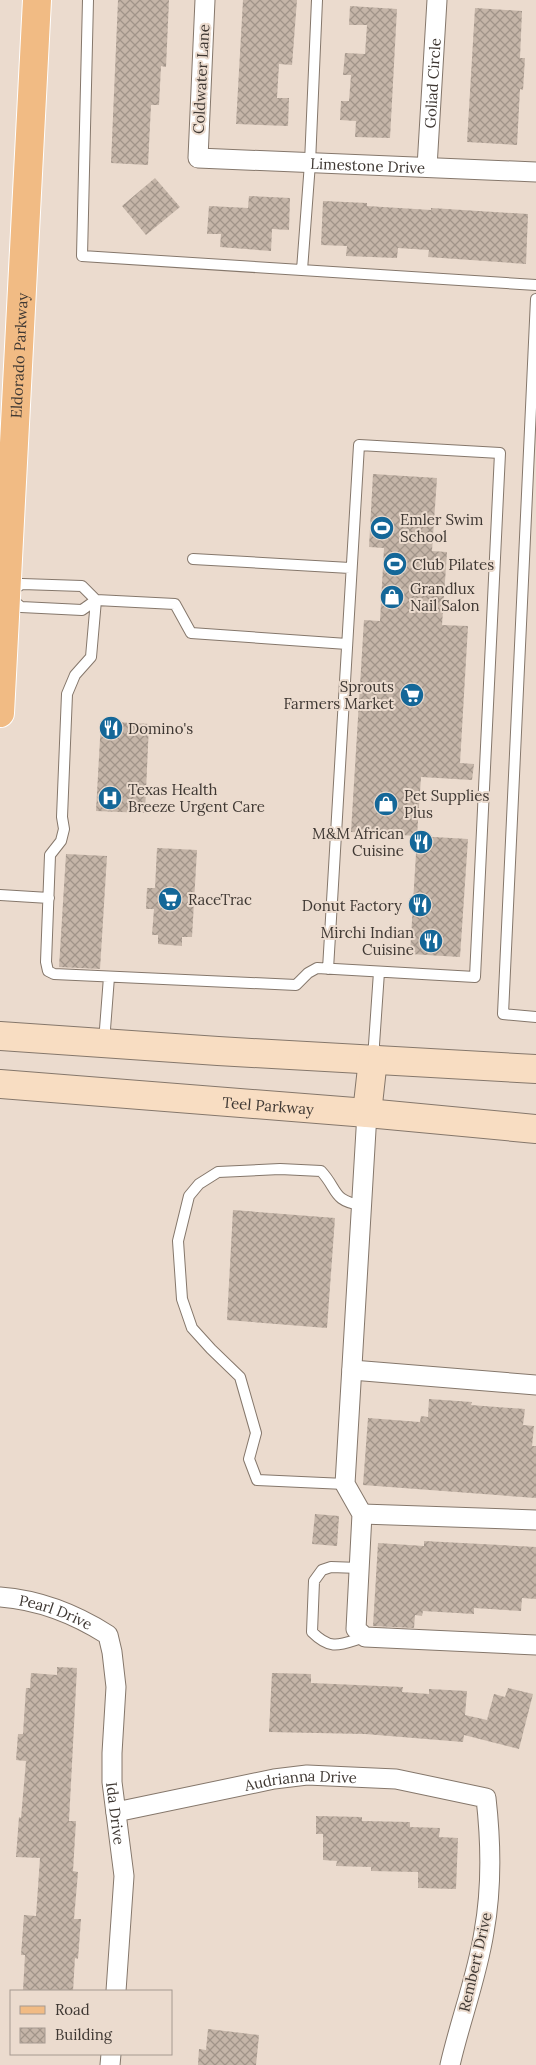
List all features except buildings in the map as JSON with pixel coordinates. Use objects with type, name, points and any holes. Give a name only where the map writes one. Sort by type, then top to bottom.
[{"type":"main road","name":"Eldorado Parkway","points":[[0,713],[3,594],[37,0]]},
{"type":"main road","points":[[0,1036],[536,1069]]},
{"type":"main road","points":[[367,1113],[373,1059]]},
{"type":"main road","name":"Teel Parkway","points":[[0,1084],[367,1113],[536,1129]]},
{"type":"street","name":"Coldwater Lane","points":[[198,158],[205,0]]},
{"type":"street","name":"Goliad Circle","points":[[427,167],[437,0]]},
{"type":"street","name":"Limestone Drive","points":[[198,158],[536,172]]},
{"type":"street","points":[[367,1113],[345,1484],[362,1514],[356,1629],[365,1637],[536,1645]]},
{"type":"street","points":[[352,1370],[536,1385]]},
{"type":"street","points":[[362,1514],[536,1520]]},
{"type":"street","name":"Pearl Drive","points":[[0,1597],[21,1599],[58,1609],[76,1616],[108,1635]]},
{"type":"street","name":"Ida Drive","points":[[108,1635],[116,1687],[112,1768],[123,1862],[124,1890],[116,1990]]},
{"type":"street","name":"Audrianna Drive","points":[[116,1812],[274,1779],[307,1775],[396,1779],[486,1798]]},
{"type":"street","name":"Rembert Drive","points":[[450,2065],[481,1947],[486,1919],[490,1856],[486,1798]]},
{"type":"lane","points":[[88,0],[82,256],[536,285]]},
{"type":"lane","points":[[302,270],[310,163],[317,0]]},
{"type":"lane","points":[[536,299],[502,1014],[536,1017]]},
{"type":"lane","points":[[328,969],[347,644],[350,568],[359,445],[500,453],[475,977],[314,969],[296,985],[54,974],[48,971],[46,962],[50,856],[61,841],[64,829],[62,817],[67,694],[74,675],[92,657],[96,600],[82,586],[22,584],[3,594],[21,607],[82,610],[96,600],[175,604],[191,633],[347,644]]},
{"type":"lane","points":[[193,559],[350,568]]},
{"type":"lane","points":[[0,895],[49,898]]},
{"type":"lane","points":[[373,1059],[379,972]]},
{"type":"lane","points":[[104,1042],[109,977]]},
{"type":"lane","points":[[345,1484],[257,1480],[249,1459],[256,1433],[240,1377],[192,1328],[182,1299],[178,1241],[189,1196],[199,1184],[218,1172],[280,1168],[321,1171],[327,1177],[339,1197],[348,1203],[362,1205]]},
{"type":"lane","points":[[359,1568],[331,1567],[322,1570],[314,1581],[312,1632],[323,1643],[334,1646],[365,1637]]},
{"type":"place","name":"Emler Swim School","points":[[382,528]]},
{"type":"place","name":"Club Pilates","points":[[395,564]]},
{"type":"place","name":"Grandlux Nail Salon","points":[[392,597]]},
{"type":"place","name":"Sprouts Farmers Market","points":[[412,695]]},
{"type":"place","name":"Domino's","points":[[111,728]]},
{"type":"place","name":"Texas Health Breeze Urgent Care","points":[[110,798]]},
{"type":"place","name":"Pet Supplies Plus","points":[[386,804]]},
{"type":"place","name":"M&M African Cuisine","points":[[421,842]]},
{"type":"place","name":"RaceTrac","points":[[170,899]]},
{"type":"place","name":"Donut Factory","points":[[420,905]]},
{"type":"place","name":"Mirchi Indian Cuisine","points":[[431,941]]}]
